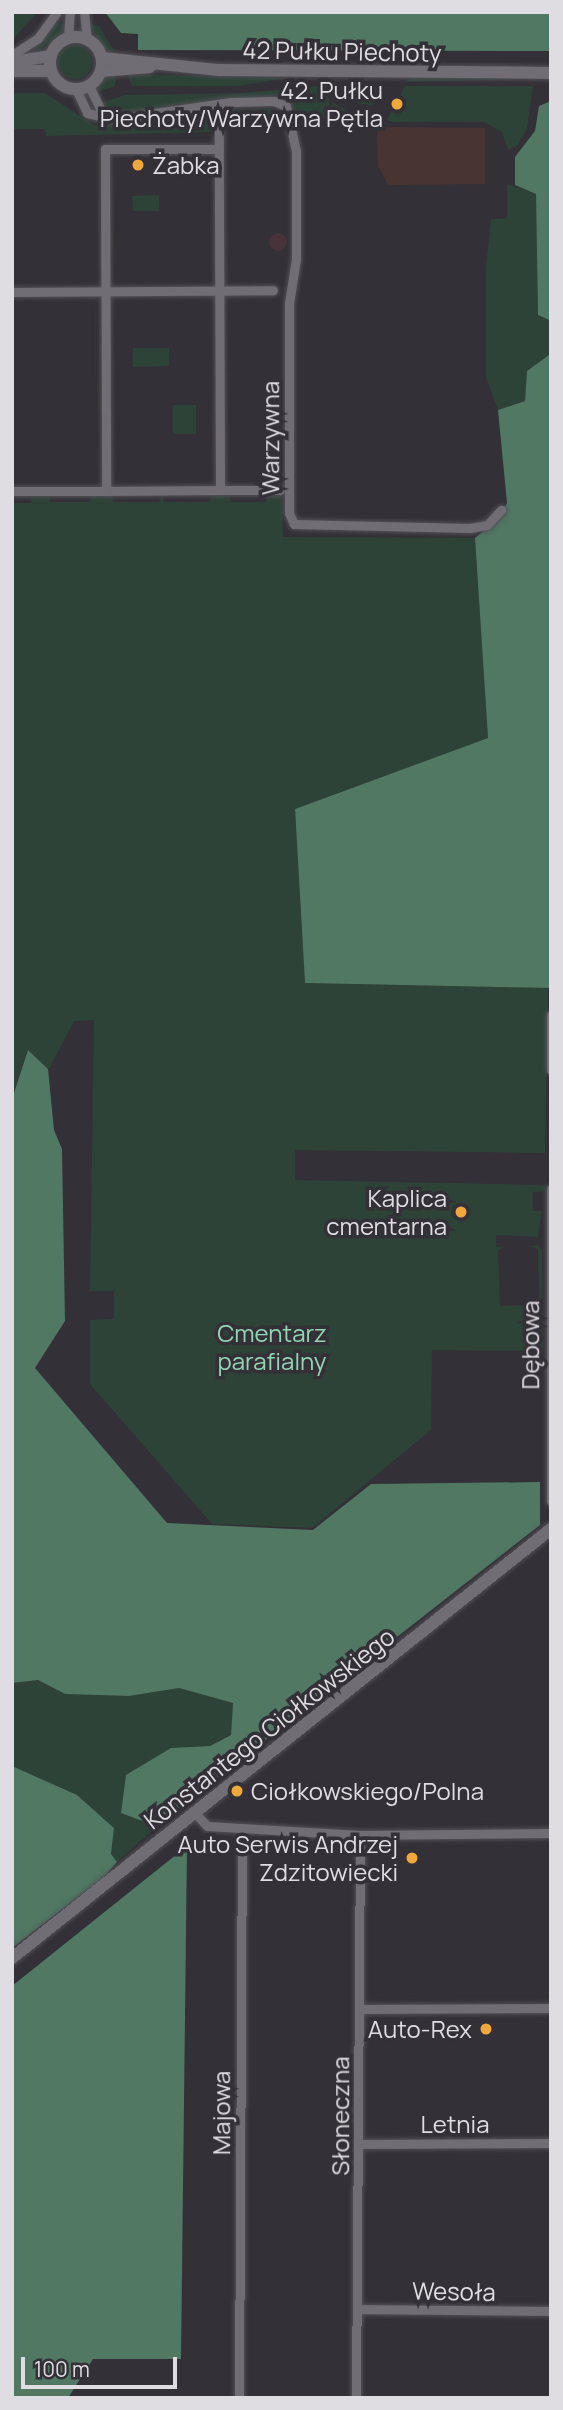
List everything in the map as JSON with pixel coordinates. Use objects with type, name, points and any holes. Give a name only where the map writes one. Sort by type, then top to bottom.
[{"type":"street","points":[[12,55],[38,38],[57,12]]},
{"type":"street","points":[[12,62],[50,57],[68,37],[70,12]]},
{"type":"street","points":[[50,57],[50,71],[60,84],[82,88],[101,64],[86,39],[84,12]]},
{"type":"street","points":[[68,37],[86,39]]},
{"type":"street","name":"42 Pułku Piechoty","points":[[101,64],[298,72],[551,74]]},
{"type":"street","points":[[12,71],[50,71]]},
{"type":"street","name":"Warzywna","points":[[82,88],[87,113],[106,118],[139,118],[231,102],[275,101],[286,106],[290,137],[296,151],[296,259],[289,292],[291,519],[300,527],[470,528],[486,525],[501,510]]},
{"type":"street","points":[[219,128],[220,490]]},
{"type":"street","points":[[106,491],[106,149],[219,149]]},
{"type":"street","points":[[12,292],[273,289]]},
{"type":"street","points":[[12,491],[280,490]]},
{"type":"street","points":[[551,1015],[551,1069]]},
{"type":"street","name":"Dębowa","points":[[551,1189],[551,1501]]},
{"type":"street","name":"Konstantego Ciołkowskiego","points":[[12,1958],[551,1529]]},
{"type":"street","points":[[195,1813],[207,1826],[359,1835],[551,1833]]},
{"type":"street","name":"Majowa","points":[[239,2398],[242,1828]]},
{"type":"street","name":"Słoneczna","points":[[356,2398],[359,1835]]},
{"type":"street","points":[[360,2009],[551,2008]]},
{"type":"street","name":"Letnia","points":[[359,2144],[551,2143]]},
{"type":"street","name":"Wesoła","points":[[357,2309],[551,2311]]},
{"type":"shaded area","points":[[377,127],[485,128],[485,184],[388,185],[378,166]]},
{"type":"shaded area","points":[[278,233],[284,236],[287,242],[284,248],[278,251],[272,248],[269,242],[272,236]]},
{"type":"green space","points":[[12,12],[38,12],[12,40]]},
{"type":"green space","points":[[105,12],[551,12],[551,51],[138,50],[138,34],[121,33]]},
{"type":"green space","points":[[56,22],[66,24],[63,32],[36,53],[34,46]]},
{"type":"green space","points":[[89,24],[99,26],[117,55],[101,46]]},
{"type":"green space","points":[[75,45],[87,50],[92,62],[87,74],[75,79],[63,74],[58,62],[63,50]]},
{"type":"green space","points":[[116,74],[115,86],[95,93],[103,80]]},
{"type":"green space","points":[[127,74],[288,78],[238,86],[132,86]]},
{"type":"green space","points":[[411,78],[535,79],[404,82]]},
{"type":"green space","points":[[319,86],[329,99],[330,120],[300,118],[289,101],[281,97],[224,98],[131,114],[108,113],[98,104],[125,95],[242,93]]},
{"type":"green space","points":[[340,86],[380,86],[381,99],[372,105],[354,103]]},
{"type":"green space","points":[[405,86],[533,86],[527,128],[518,145],[508,150],[502,132],[484,122],[386,122]]},
{"type":"green space","points":[[12,93],[45,93],[94,125],[145,125],[213,112],[214,128],[209,132],[46,136],[45,129],[12,129]]},
{"type":"green space","points":[[551,101],[551,988],[305,983],[295,809],[488,738],[475,538],[499,518],[507,503],[498,410],[525,401],[527,371],[549,355],[549,320],[538,315],[536,194],[515,185],[515,157],[535,131],[539,106]]},
{"type":"green space","points":[[332,102],[357,117],[382,115],[383,122],[333,120]]},
{"type":"green space","points":[[227,110],[274,110],[267,120],[266,112],[234,112],[228,119]]},
{"type":"green space","points":[[507,184],[536,194],[538,315],[549,320],[549,356],[527,371],[525,401],[498,410],[486,377],[486,267],[491,219],[507,218]]},
{"type":"green space","points":[[159,195],[159,211],[133,211],[132,196]]},
{"type":"green space","points":[[133,348],[169,348],[169,366],[133,367]]},
{"type":"green space","points":[[173,405],[196,405],[196,434],[173,434]]},
{"type":"green space","name":"Cmentarz parafialny","points":[[211,494],[230,494],[231,502],[266,502],[267,494],[282,494],[283,537],[475,538],[488,738],[295,809],[305,983],[548,988],[545,1153],[295,1150],[295,1180],[545,1185],[545,1191],[533,1192],[533,1211],[542,1211],[538,1237],[496,1235],[496,1247],[506,1246],[498,1250],[500,1306],[539,1305],[538,1249],[530,1246],[538,1245],[542,1250],[543,1351],[432,1350],[431,1430],[312,1528],[212,1524],[90,1384],[90,1320],[114,1319],[114,1291],[90,1291],[94,1020],[74,1021],[49,1069],[27,1051],[12,1099],[12,503],[31,503],[32,495],[49,495],[50,502],[90,502],[92,495],[112,495],[113,502],[159,502],[162,495],[164,502],[210,502]]},
{"type":"green space","points":[[28,1050],[48,1069],[54,1130],[62,1149],[65,1321],[35,1368],[167,1523],[313,1530],[371,1484],[540,1482],[540,1525],[167,1817],[145,1822],[121,1813],[126,1775],[171,1748],[210,1746],[231,1735],[233,1703],[179,1688],[129,1696],[65,1694],[38,1680],[12,1683],[12,1099]]},
{"type":"green space","points":[[38,1680],[65,1694],[129,1696],[179,1688],[233,1703],[231,1734],[210,1746],[171,1748],[145,1821],[167,1817],[117,1862],[111,1855],[114,1828],[77,1795],[12,1766],[12,1683]]},
{"type":"green space","points":[[12,1766],[77,1795],[114,1828],[111,1854],[117,1862],[103,1878],[12,1948]]},
{"type":"green space","points":[[187,1846],[181,2359],[93,2359],[68,2398],[12,2398],[12,1986]]},
{"type":"place","name":"42. Pułku Piechoty/Warzywna Pętla","points":[[397,104]]},
{"type":"place","name":"Żabka","points":[[138,165]]},
{"type":"place","name":"Kaplica cmentarna","points":[[461,1212]]},
{"type":"place","name":"Ciołkowskiego/Polna","points":[[237,1791]]},
{"type":"place","name":"Auto Serwis Andrzej Zdzitowiecki","points":[[412,1858]]},
{"type":"place","name":"Auto-Rex","points":[[486,2029]]}]
